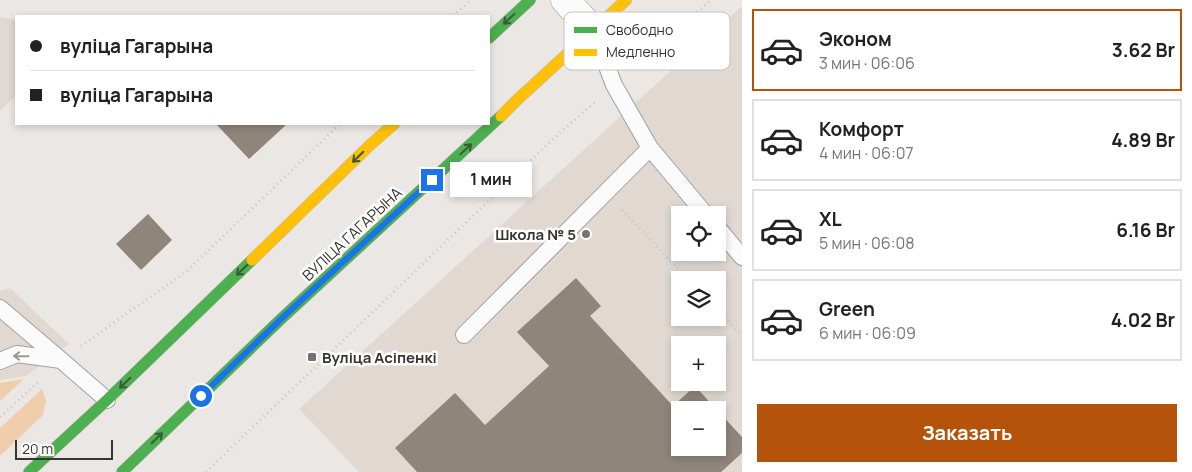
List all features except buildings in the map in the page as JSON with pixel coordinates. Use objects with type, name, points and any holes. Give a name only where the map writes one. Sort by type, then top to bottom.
[{"type":"main road","points":[[490,37],[530,0]]},
{"type":"main road","name":"ВУЛІЦА ГАГАРЫНА","points":[[613,12],[626,0]]},
{"type":"main road","name":"ВУЛІЦА ГАГАРЫНА","points":[[122,472],[281,319],[564,57]]},
{"type":"main road","points":[[29,472],[107,400],[393,125]]},
{"type":"street","points":[[566,0],[577,12]]},
{"type":"lane","points":[[608,70],[614,85],[650,148],[698,206]]},
{"type":"lane","points":[[464,335],[650,148]]},
{"type":"lane","points":[[726,238],[742,257]]},
{"type":"lane","points":[[0,308],[107,400]]},
{"type":"lane","points":[[0,361],[16,354],[61,360]]},
{"type":"path","points":[[454,15],[471,0]]},
{"type":"path","points":[[696,12],[710,0]]},
{"type":"path","points":[[206,472],[554,138],[631,70]]},
{"type":"path","points":[[0,417],[61,360],[187,271],[339,125]]},
{"type":"path","points":[[605,193],[680,271]]},
{"type":"path","points":[[726,319],[742,336]]},
{"type":"shaded area","name":"Школа № 5","points":[[742,6],[742,472],[359,472],[299,409],[672,70],[730,70],[730,17]]},
{"type":"shaded area","points":[[0,17],[15,20],[15,97],[0,111]]},
{"type":"shaded area","points":[[10,288],[69,344],[26,376],[0,380],[0,291]]},
{"type":"shaded area","points":[[24,379],[0,401],[0,383]]},
{"type":"shaded area","points":[[42,389],[46,400],[43,415],[0,456],[0,428]]},
{"type":"traffic: fast","points":[[490,37],[530,0]]},
{"type":"traffic: fast","points":[[122,472],[281,319],[501,116]]},
{"type":"traffic: fast","points":[[29,472],[107,400],[252,260]]},
{"type":"traffic: slow","points":[[613,12],[626,0]]},
{"type":"traffic: slow","points":[[501,116],[564,57]]},
{"type":"traffic: slow","points":[[252,260],[393,125]]},
{"type":"place","name":"Школа № 5","points":[[586,234]]},
{"type":"place","name":"Вуліца Асіпенкі","points":[[312,357]]},
{"type":"route","points":[[201,396],[281,319],[432,180]]}]
